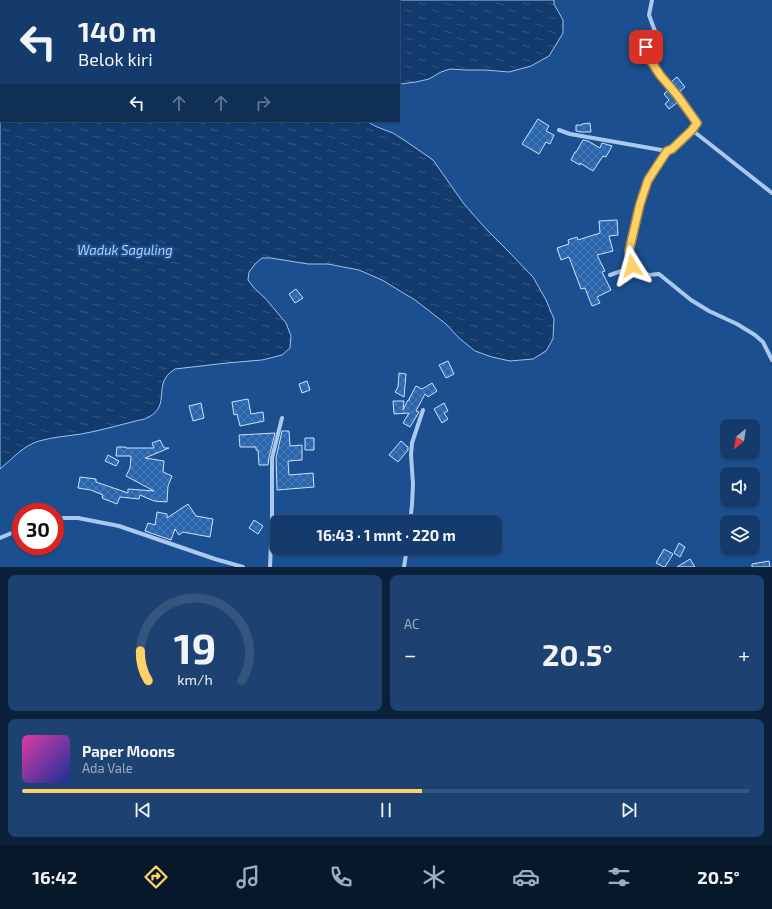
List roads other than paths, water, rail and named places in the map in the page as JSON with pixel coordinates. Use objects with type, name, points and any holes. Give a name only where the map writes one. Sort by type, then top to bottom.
[{"type":"street","points":[[652,0],[649,15],[660,42],[658,44],[646,47],[644,50],[660,75],[696,121],[696,125],[672,149],[667,151],[648,180],[640,204],[629,251],[630,257],[646,274],[659,274],[691,300],[709,311],[755,334],[763,342],[772,360]]},
{"type":"street","points":[[559,130],[570,134],[667,151]]},
{"type":"street","points":[[692,130],[772,193]]},
{"type":"street","points":[[610,275],[630,268],[633,265],[633,260]]},
{"type":"street","points":[[411,515],[413,484],[411,455],[412,443],[423,410]]},
{"type":"street","points":[[270,567],[272,458],[282,418]]},
{"type":"street","points":[[64,518],[78,518],[119,526],[243,567]]},
{"type":"street","points":[[0,538],[12,532]]},
{"type":"street","points":[[404,567],[406,555]]},
{"type":"water","name":"Waduk Saguling","points":[[400,0],[554,0],[554,4],[563,20],[563,33],[549,56],[531,66],[509,72],[450,69],[429,79],[400,84]]},
{"type":"water","name":"Waduk Saguling","points":[[0,122],[368,122],[393,133],[433,160],[464,204],[533,277],[546,300],[554,319],[553,339],[546,351],[533,359],[510,361],[475,351],[459,338],[446,324],[415,300],[382,280],[359,270],[328,264],[308,264],[262,258],[249,272],[248,280],[286,323],[291,336],[290,348],[282,355],[262,360],[175,369],[164,381],[161,400],[156,412],[147,418],[81,434],[33,443],[23,449],[0,469]]}]
